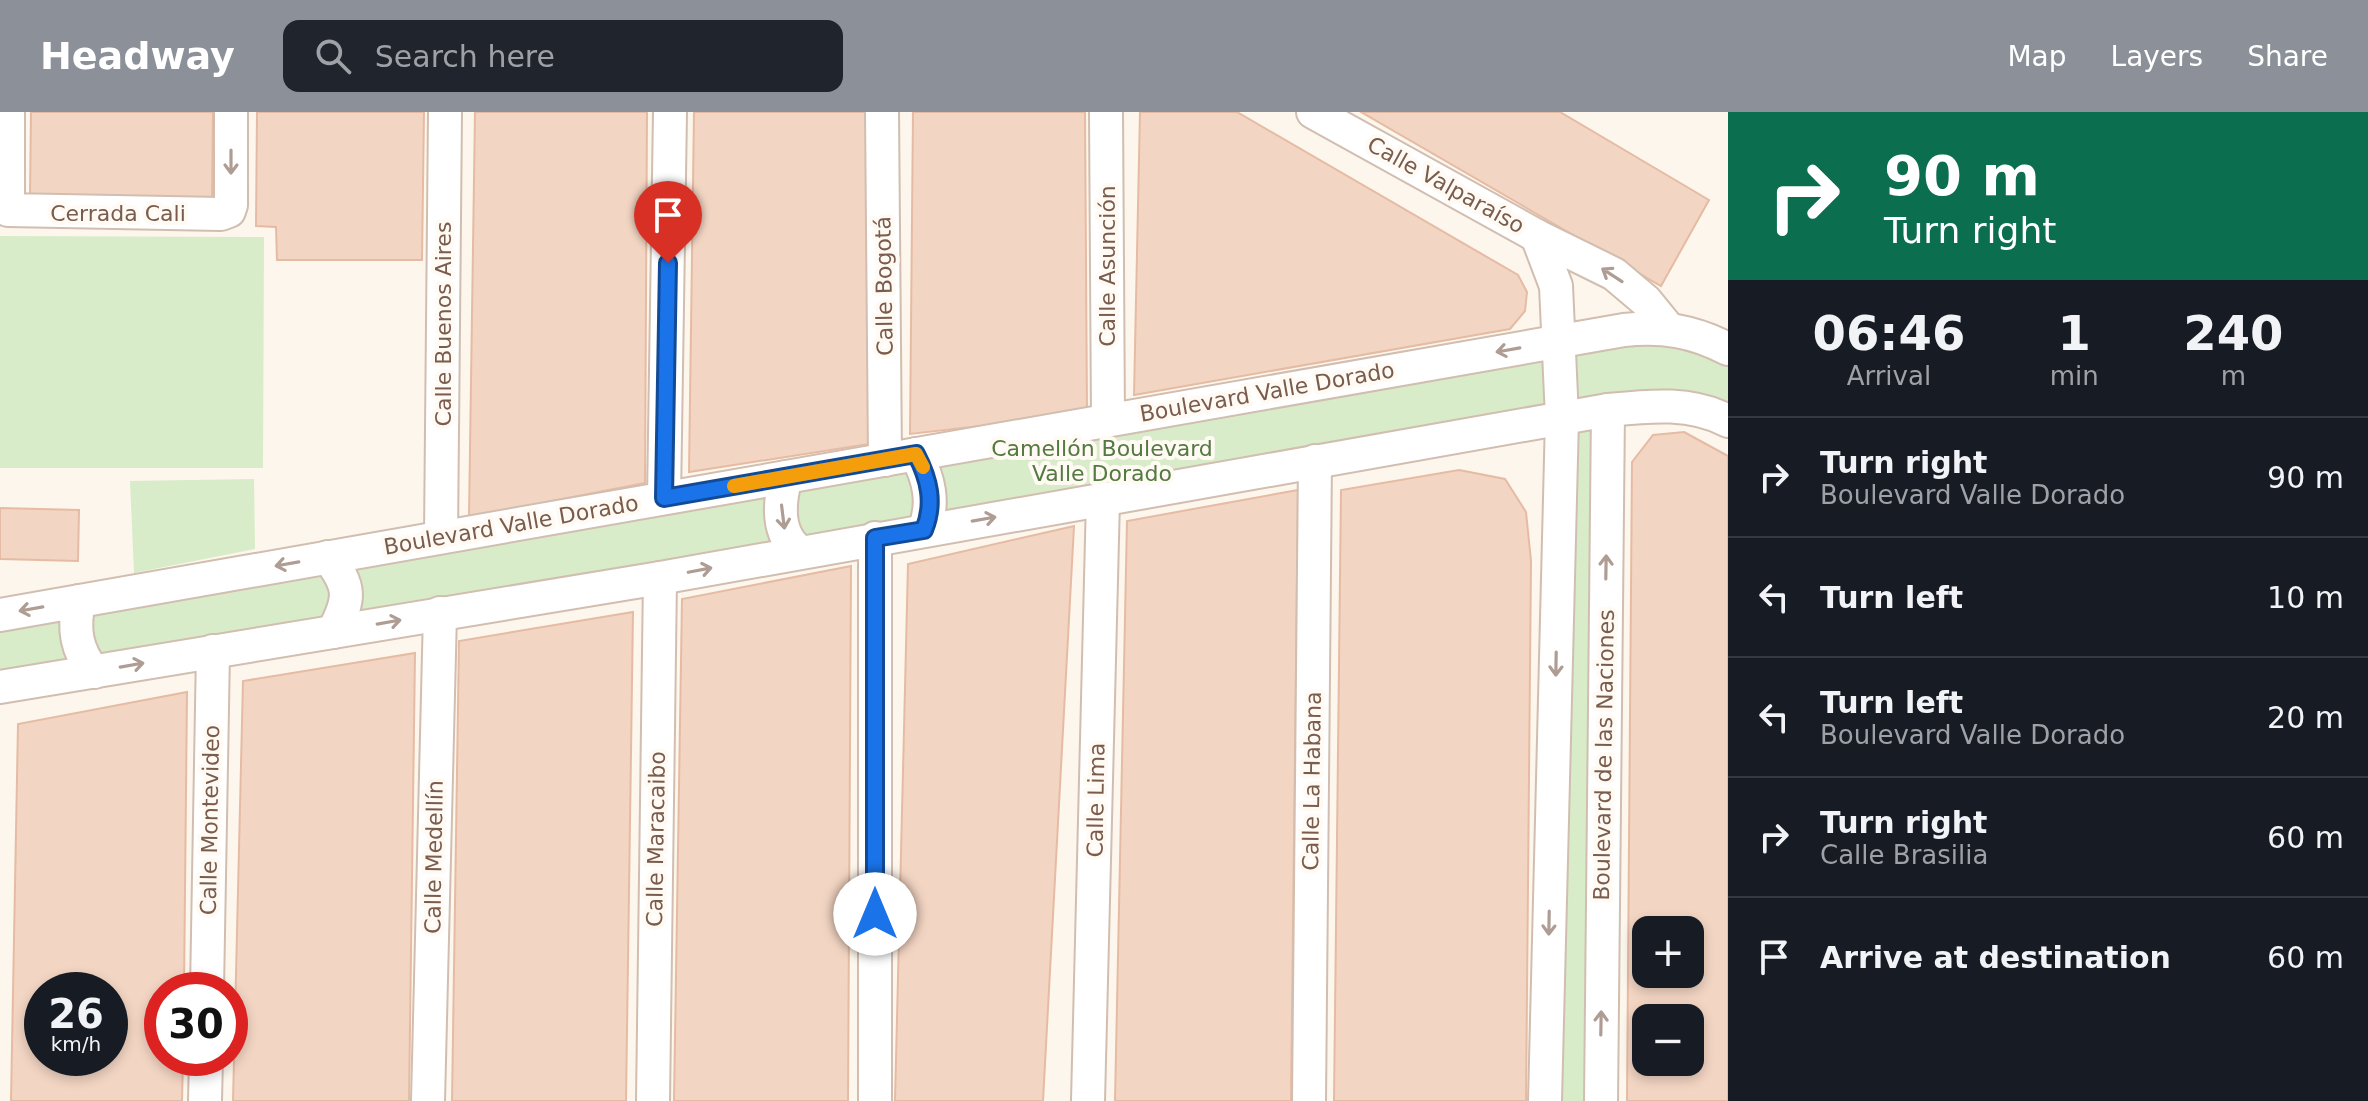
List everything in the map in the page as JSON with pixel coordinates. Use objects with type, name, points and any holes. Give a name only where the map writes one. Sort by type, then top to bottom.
[{"type":"street","name":"Cerrada Cali","points":[[8,112],[8,210],[221,214],[229,211],[231,205],[231,112]]},
{"type":"street","name":"Calle Buenos Aires","points":[[441,537],[445,112]]},
{"type":"street","points":[[664,498],[670,112]]},
{"type":"street","name":"Calle Bogotá","points":[[882,112],[901,457]]},
{"type":"street","name":"Calle Asunción","points":[[1106,112],[1108,420]]},
{"type":"street","name":"Calle Valparaíso","points":[[1313,112],[1537,236],[1614,274],[1646,301],[1668,328]]},
{"type":"street","name":"Calle Valparaíso","points":[[1537,236],[1556,286],[1562,418]]},
{"type":"street","name":"Boulevard Valle Dorado","points":[[0,615],[1624,330],[1668,328],[1690,332],[1728,349]]},
{"type":"street","points":[[0,687],[660,578],[1608,410],[1659,405],[1726,416]]},
{"type":"street","name":"Boulevard de las Naciones","points":[[1601,1101],[1608,410]]},
{"type":"street","points":[[1545,1101],[1562,418]]},
{"type":"street","points":[[901,457],[930,488],[930,506],[924,530]]},
{"type":"street","name":"Calle La Habana","points":[[1309,1101],[1315,461]]},
{"type":"street","points":[[786,477],[780,513],[784,530],[793,547],[799,551]]},
{"type":"street","name":"Calle Lima","points":[[1088,1101],[1103,499]]},
{"type":"street","points":[[875,538],[875,1101]]},
{"type":"street","points":[[328,557],[344,578],[347,592],[345,605],[333,632]]},
{"type":"street","name":"Calle Maracaibo","points":[[653,1101],[660,578]]},
{"type":"street","points":[[79,601],[75,634],[79,650],[94,672]]},
{"type":"street","name":"Calle Medellín","points":[[428,1101],[440,613]]},
{"type":"street","name":"Calle Montevideo","points":[[207,972],[213,651]]},
{"type":"street","points":[[205,1101],[206,1076]]},
{"type":"green space","points":[[0,236],[264,237],[263,468],[0,468]]},
{"type":"green space","name":"Camellón Boulevard Valle Dorado","points":[[1669,330],[1728,355],[1728,419],[1685,404],[0,689],[0,615]]},
{"type":"green space","points":[[1608,420],[1600,1101],[1546,1101],[1562,429]]},
{"type":"green space","points":[[254,479],[255,549],[134,573],[130,481]]},
{"type":"building","points":[[31,112],[213,112],[212,198],[30,196]]},
{"type":"building","points":[[257,112],[424,112],[422,260],[277,260],[276,227],[256,226]]},
{"type":"building","points":[[475,112],[647,112],[645,483],[469,517]]},
{"type":"building","points":[[694,112],[868,112],[869,444],[689,472]]},
{"type":"building","points":[[913,112],[1085,112],[1087,414],[910,434]]},
{"type":"building","points":[[1140,112],[1237,112],[1518,275],[1527,292],[1525,311],[1510,329],[1134,395]]},
{"type":"building","points":[[1361,112],[1560,112],[1709,200],[1661,286]]},
{"type":"building","points":[[1684,432],[1728,456],[1728,1101],[1627,1101],[1632,462],[1653,435]]},
{"type":"building","points":[[1459,470],[1505,479],[1526,512],[1531,561],[1526,1101],[1334,1101],[1341,490]]},
{"type":"building","points":[[1298,490],[1291,1101],[1115,1101],[1127,521]]},
{"type":"building","points":[[0,508],[79,510],[78,561],[0,559]]},
{"type":"building","points":[[1074,526],[1043,1101],[895,1101],[908,564]]},
{"type":"building","points":[[851,566],[848,1101],[674,1101],[682,599]]},
{"type":"building","points":[[633,612],[626,1101],[452,1101],[459,641]]},
{"type":"building","points":[[415,653],[409,1101],[233,1101],[234,1076],[248,1076],[248,972],[236,972],[243,681]]},
{"type":"building","points":[[187,692],[184,972],[144,972],[144,1076],[183,1076],[182,1101],[11,1101],[18,724]]},
{"type":"slow traffic","points":[[734,486],[916,454],[923,467]]},
{"type":"route","points":[[668,263],[664,498],[916,454],[930,488],[930,506],[924,530],[875,538],[875,914]]}]
